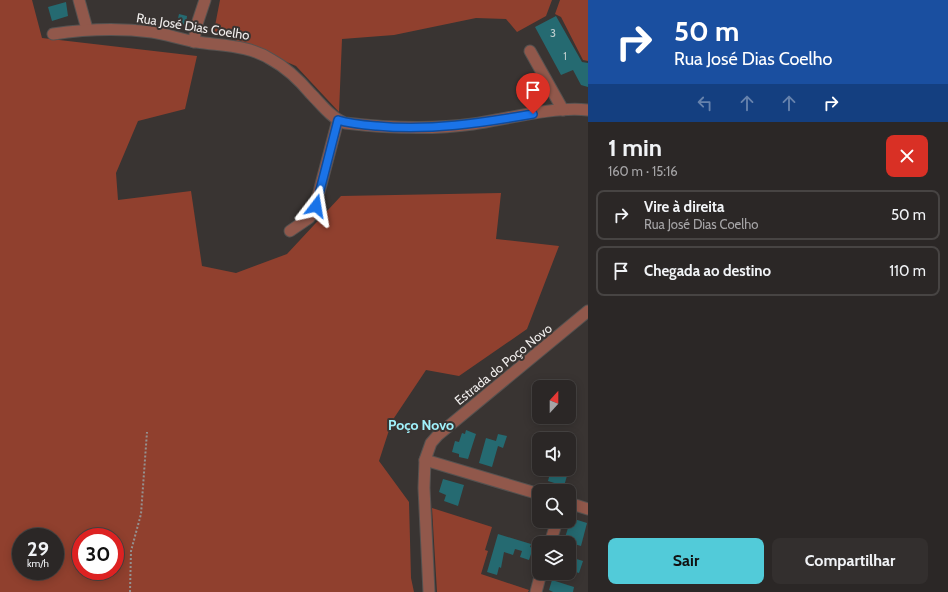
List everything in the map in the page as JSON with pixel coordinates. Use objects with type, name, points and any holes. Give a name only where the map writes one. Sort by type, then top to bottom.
[{"type":"street","points":[[79,0],[87,29]]},
{"type":"street","points":[[194,42],[196,27],[205,0]]},
{"type":"street","name":"Rua José Dias Coelho","points":[[53,34],[87,29],[153,32],[194,42],[246,48],[260,53],[287,71],[338,120]]},
{"type":"street","points":[[530,52],[563,110]]},
{"type":"street","points":[[290,231],[309,218],[314,211],[338,120],[369,126],[421,128],[473,124],[563,110],[588,110]]},
{"type":"street","name":"Estrada do Poço Novo","points":[[429,592],[424,488],[425,460],[431,443],[438,435],[588,311]]},
{"type":"street","points":[[425,460],[532,492]]},
{"type":"street","points":[[576,505],[588,509]]},
{"type":"street","points":[[536,592],[539,580]]},
{"type":"path","points":[[130,592],[131,551],[141,514],[147,432]]},
{"type":"shaded area","points":[[0,0],[32,0],[42,38],[197,56],[185,109],[138,121],[116,173],[118,200],[191,191],[202,266],[236,273],[287,254],[341,196],[501,193],[496,239],[559,246],[527,329],[459,376],[426,370],[392,421],[379,461],[409,502],[411,578],[414,592],[0,592]]},
{"type":"shaded area","points":[[220,0],[552,0],[546,16],[517,32],[506,19],[476,18],[394,35],[342,39],[339,112],[296,66],[214,31]]},
{"type":"shaded area","points":[[560,0],[588,0],[588,61],[583,60],[561,17],[555,14]]},
{"type":"shaded area","points":[[432,508],[492,527],[485,550],[488,551],[481,574],[529,590],[528,592],[437,592]]},
{"type":"building","points":[[66,2],[68,16],[52,21],[48,7]]},
{"type":"building","points":[[179,14],[187,16],[186,25],[177,23]]},
{"type":"building","points":[[556,16],[582,62],[588,63],[588,87],[581,85],[573,70],[561,75],[535,27]]},
{"type":"building","points":[[466,430],[476,434],[468,459],[459,457],[459,454],[452,452],[455,441],[459,442],[462,433],[465,434]]},
{"type":"building","points":[[498,434],[507,436],[503,448],[498,446],[492,467],[479,463],[486,438],[496,441]]},
{"type":"building","points":[[549,476],[567,476],[565,484],[558,484],[548,481]]},
{"type":"building","points":[[443,479],[464,485],[458,506],[444,501],[446,495],[439,492]]},
{"type":"building","points":[[576,520],[587,523],[581,546],[576,545],[576,536],[566,536],[568,528],[576,528]]},
{"type":"building","points":[[498,534],[531,544],[530,547],[532,548],[532,551],[529,560],[520,557],[522,551],[515,549],[513,555],[504,552],[501,568],[499,567],[497,575],[487,572]]},
{"type":"building","points":[[576,559],[583,561],[579,573],[576,572]]},
{"type":"building","points":[[552,580],[574,587],[573,592],[553,592],[549,590]]},
{"type":"district","name":"Poço Novo","points":[[421,425]]},
{"type":"route","points":[[316,206],[325,165],[338,120],[345,123],[369,126],[421,128],[473,124],[533,114]]}]
